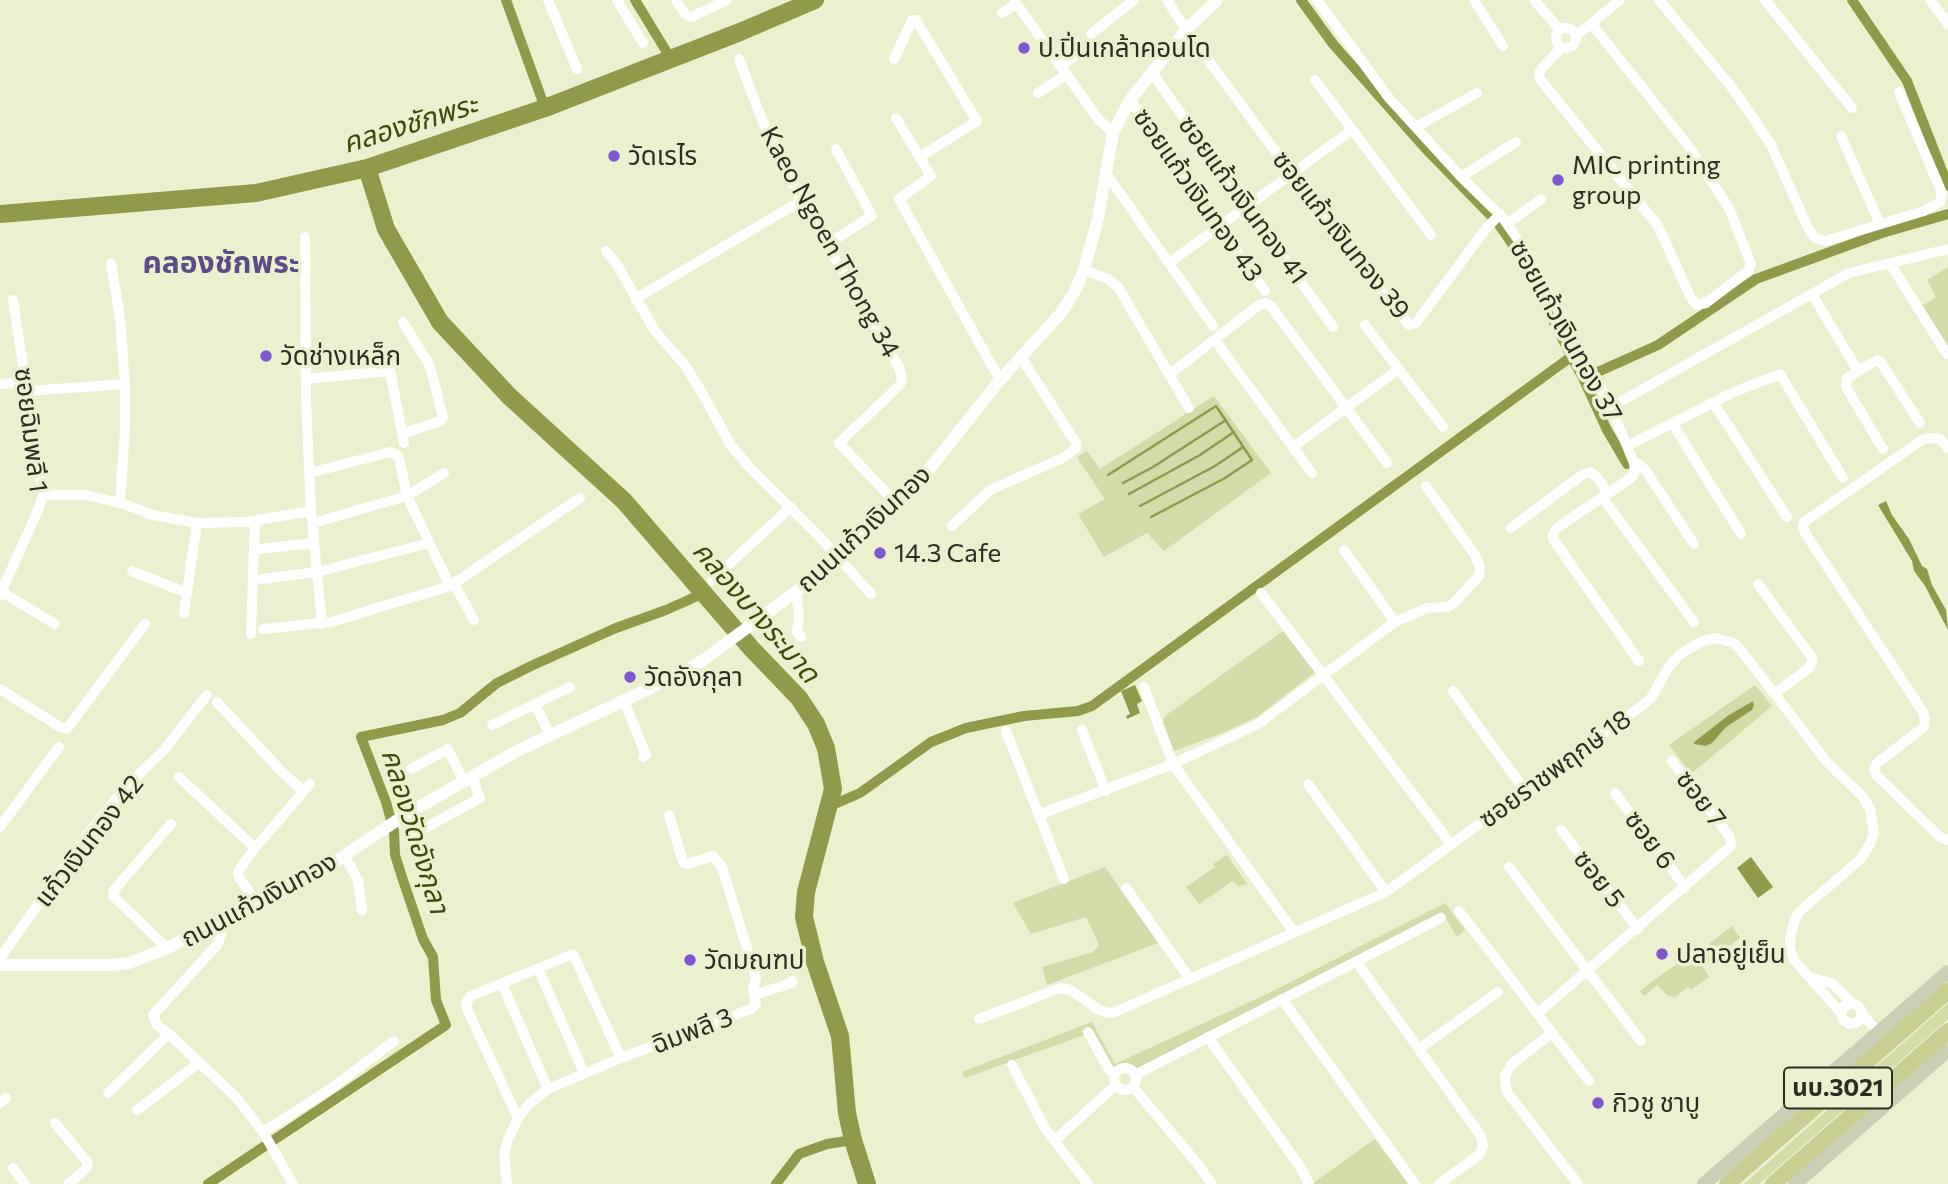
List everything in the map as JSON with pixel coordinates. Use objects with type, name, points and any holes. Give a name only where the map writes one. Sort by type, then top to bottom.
[{"type":"main road","name":"นบ.3021","points":[[1704,1184],[1948,972]]},
{"type":"main road","name":"นบ.3021","points":[[1727,1184],[1948,991]]},
{"type":"main road","name":"นบ.3021","points":[[1773,1184],[1948,1031]]},
{"type":"main road","name":"นบ.3021","points":[[1795,1184],[1948,1051]]},
{"type":"street","points":[[548,0],[577,69]]},
{"type":"street","points":[[617,0],[643,43]]},
{"type":"street","points":[[676,0],[685,14],[691,17],[727,0]]},
{"type":"street","points":[[1091,34],[1134,0]]},
{"type":"street","name":"ซอยแก้วเงินทอง 39","points":[[1167,0],[1186,30],[1292,173],[1380,290],[1411,326],[1416,323],[1485,230],[1500,215]]},
{"type":"street","name":"ซอยแก้วเงินทอง 37","points":[[1317,0],[1389,98],[1461,177],[1500,215],[1524,247],[1611,407],[1634,463]]},
{"type":"street","points":[[1474,0],[1503,47]]},
{"type":"street","points":[[1534,0],[1560,30]]},
{"type":"street","points":[[1560,30],[1556,39],[1562,47],[1568,48],[1574,45],[1576,36],[1620,0]]},
{"type":"street","points":[[1659,0],[1730,85],[1752,116],[1771,145],[1815,238],[1825,241],[1935,206],[1940,202],[1942,193],[1899,92]]},
{"type":"street","points":[[1765,0],[1852,108]]},
{"type":"street","points":[[1930,0],[1948,24]]},
{"type":"street","points":[[1002,13],[1015,2],[1104,127],[1113,133]]},
{"type":"street","name":"ถนนแก้วเงินทอง","points":[[0,965],[128,963],[167,948],[306,881],[394,822],[468,779],[550,734],[624,701],[702,661],[839,559],[915,487],[1000,380],[1061,313],[1084,270],[1098,218],[1113,133],[1130,100],[1212,2]]},
{"type":"street","points":[[894,59],[912,20],[916,20],[977,121],[920,157]]},
{"type":"street","points":[[1562,47],[1543,67],[1539,73],[1540,79],[1658,226],[1691,298],[1697,304],[1706,303],[1748,271],[1751,264],[1729,208],[1690,148],[1591,23]]},
{"type":"street","points":[[1560,30],[1570,29],[1576,36]]},
{"type":"street","points":[[1038,93],[1084,50]]},
{"type":"street","name":"Kaeo Ngoen Thong 34","points":[[739,59],[762,120],[801,201],[899,367],[902,378],[895,390],[839,443],[897,504]]},
{"type":"street","name":"ซอยแก้วเงินทอง 41","points":[[1152,73],[1333,327]]},
{"type":"street","points":[[1315,80],[1430,235]]},
{"type":"street","points":[[1416,127],[1476,93]]},
{"type":"street","name":"ซอยแก้วเงินทอง 43","points":[[1130,100],[1265,291]]},
{"type":"street","points":[[896,118],[931,176],[899,199],[1000,380]]},
{"type":"street","points":[[1169,263],[1352,130]]},
{"type":"street","points":[[1842,136],[1880,224]]},
{"type":"street","points":[[1461,177],[1516,142]]},
{"type":"street","points":[[827,245],[872,216],[836,149]]},
{"type":"street","points":[[1106,173],[1213,326]]},
{"type":"street","points":[[1507,224],[1541,199]]},
{"type":"street","points":[[635,299],[801,201]]},
{"type":"street","points":[[305,237],[306,379],[311,511],[322,624]]},
{"type":"street","points":[[1611,407],[1849,273],[1948,249]]},
{"type":"street","points":[[606,251],[616,263],[655,331],[684,364],[730,444],[871,594]]},
{"type":"street","points":[[111,263],[120,318],[125,384],[120,503]]},
{"type":"street","points":[[1890,263],[1947,354]]},
{"type":"street","points":[[1084,270],[1108,279],[1118,287],[1189,408]]},
{"type":"street","points":[[1812,294],[1858,371]]},
{"type":"street","name":"ซอยฉิมพลี 1","points":[[1,594],[43,495],[13,300]]},
{"type":"street","points":[[1169,375],[1265,303],[1271,306],[1387,463]]},
{"type":"street","points":[[306,379],[390,371],[403,439],[443,417],[430,366],[402,322]]},
{"type":"street","points":[[1366,325],[1443,427]]},
{"type":"street","points":[[1215,340],[1312,473]]},
{"type":"street","points":[[952,526],[990,490],[1065,457],[1076,448],[1076,443],[1021,358]]},
{"type":"street","points":[[1883,449],[1846,387],[1847,378],[1877,360],[1882,362],[1920,422]]},
{"type":"street","points":[[1293,447],[1399,369]]},
{"type":"street","points":[[1628,446],[1713,402],[1780,374],[1843,478]]},
{"type":"street","points":[[3,384],[11,383],[27,391],[125,384]]},
{"type":"street","points":[[1713,402],[1787,517]]},
{"type":"street","points":[[1673,424],[1741,534]]},
{"type":"street","points":[[1948,448],[1940,439],[1922,440],[1804,522],[1803,527],[1810,542],[1926,720],[1924,726],[1877,764],[1874,768],[1876,775],[1941,838],[1948,840]]},
{"type":"street","points":[[310,473],[390,452],[399,457],[407,496],[429,543],[474,620]]},
{"type":"street","points":[[1639,661],[1553,539],[1553,534],[1558,527],[1631,478],[1635,471],[1634,463],[1646,471],[1694,544]]},
{"type":"street","points":[[1511,528],[1590,472],[1597,477],[1605,495],[1694,622]]},
{"type":"street","points":[[313,523],[407,496],[444,473]]},
{"type":"street","points":[[1038,815],[1173,764],[1258,724],[1395,622],[1427,608],[1448,607],[1464,594],[1479,576],[1480,567],[1475,555],[1426,486]]},
{"type":"street","points":[[43,495],[86,495],[153,515],[197,523],[255,521],[311,511]]},
{"type":"street","points":[[263,629],[322,624],[452,585],[580,498]]},
{"type":"street","points":[[712,580],[791,507]]},
{"type":"street","points":[[251,634],[255,521]]},
{"type":"street","points":[[184,613],[197,523]]},
{"type":"street","points":[[260,549],[314,543]]},
{"type":"street","points":[[262,579],[317,572],[429,543]]},
{"type":"street","points":[[1344,550],[1395,622]]},
{"type":"street","points":[[132,570],[187,593]]},
{"type":"street","points":[[1758,584],[1813,659],[1809,668],[1774,694]]},
{"type":"street","points":[[796,592],[799,616],[797,632],[801,637]]},
{"type":"street","points":[[1261,593],[1451,844]]},
{"type":"street","points":[[1,594],[55,624]]},
{"type":"street","points":[[0,689],[67,729],[145,624]]},
{"type":"street","name":"ซอยราชพฤกษ์ 18","points":[[979,1019],[1060,988],[1072,990],[1099,1010],[1115,1012],[1386,892],[1643,705],[1651,698],[1668,668],[1679,655],[1705,639],[1716,638],[1734,643],[1827,762],[1871,808],[1874,832],[1870,844],[1861,859],[1808,903],[1795,919],[1790,949],[1794,960],[1841,1013],[1843,1020],[1872,1036]]},
{"type":"street","points":[[492,725],[570,687]]},
{"type":"street","points":[[1144,687],[1173,764],[1294,932]]},
{"type":"street","points":[[1453,691],[1525,791]]},
{"type":"street","name":"แก้วเงินทอง 42","points":[[0,958],[90,831],[125,788],[163,751],[207,695]]},
{"type":"street","points":[[624,701],[646,755],[643,757]]},
{"type":"street","points":[[217,702],[281,771],[307,787],[255,848],[238,874],[257,903]]},
{"type":"street","points":[[535,704],[550,734]]},
{"type":"street","points":[[1082,730],[1106,791]]},
{"type":"street","points":[[1006,731],[1064,879]]},
{"type":"street","points":[[0,827],[59,747]]},
{"type":"street","points":[[411,769],[447,749],[480,798],[415,833]]},
{"type":"street","name":"ซอย 7","points":[[1672,761],[1730,838],[1731,846],[1685,887]]},
{"type":"street","points":[[179,778],[255,848]]},
{"type":"street","points":[[1308,785],[1386,892]]},
{"type":"street","name":"ซอย 6","points":[[1615,793],[1685,887]]},
{"type":"street","name":"ฉิมพลี 3","points":[[507,1184],[507,1142],[518,1118],[529,1104],[548,1089],[751,1009],[756,1004],[756,978],[722,867],[713,856],[688,864],[683,862],[668,815]]},
{"type":"street","points":[[167,948],[113,896],[114,890],[171,824]]},
{"type":"street","name":"ซอย 5","points":[[1561,830],[1638,929]]},
{"type":"street","points":[[344,855],[358,880],[362,910]]},
{"type":"street","points":[[1509,867],[1641,1041]]},
{"type":"street","points":[[1537,1014],[1685,887]]},
{"type":"street","points":[[1126,888],[1190,979]]},
{"type":"street","points":[[1459,911],[1589,1081]]},
{"type":"street","points":[[1135,1074],[1441,918]]},
{"type":"street","points":[[219,922],[218,944],[153,1015],[157,1026],[237,1098],[267,1139],[293,1184]]},
{"type":"street","points":[[518,1118],[467,1009],[466,1002],[471,996],[574,955],[621,1058]]},
{"type":"street","points":[[1356,961],[1481,1136],[1483,1146],[1479,1155],[1439,1184]]},
{"type":"street","points":[[538,968],[584,1073]]},
{"type":"street","points":[[1809,977],[1833,984],[1850,1003],[1858,1006],[1872,1036]]},
{"type":"street","points":[[754,995],[792,981]]},
{"type":"street","points":[[502,984],[548,1089]]},
{"type":"street","points":[[1419,1049],[1498,992]]},
{"type":"street","points":[[1282,999],[1415,1184]]},
{"type":"street","points":[[1841,1013],[1843,1007],[1850,1003]]},
{"type":"street","points":[[1853,1024],[1859,1021],[1862,1014]]},
{"type":"street","points":[[1087,1032],[1123,1090],[1133,1087]]},
{"type":"street","points":[[1552,1033],[1512,1064],[1504,1082],[1507,1092],[1578,1184]]},
{"type":"street","points":[[108,1093],[169,1034]]},
{"type":"street","points":[[1208,1037],[1301,1168],[1309,1184]]},
{"type":"street","points":[[267,1139],[394,1041]]},
{"type":"street","points":[[137,1110],[200,1062]]},
{"type":"street","points":[[1012,1065],[1046,1130],[1088,1184]]},
{"type":"street","points":[[1054,1141],[1125,1068],[1135,1074],[1133,1087]]},
{"type":"street","points":[[1133,1087],[1212,1184]]},
{"type":"street","points":[[55,1123],[88,1163],[86,1169],[68,1184]]},
{"type":"street","points":[[13,1168],[25,1184]]},
{"type":"shaded area","points":[[1948,267],[1948,346],[1922,306],[1936,297],[1927,280]]},
{"type":"shaded area","points":[[1214,396],[1271,473],[1164,551],[1147,533],[1104,557],[1078,514],[1105,499],[1077,457],[1087,451],[1100,469]]},
{"type":"shaded area","points":[[1886,501],[1922,566],[1927,569],[1932,585],[1946,610],[1948,630],[1914,571],[1912,561],[1878,505]]},
{"type":"shaded area","points":[[1283,631],[1315,672],[1257,717],[1174,751],[1163,722],[1165,716]]},
{"type":"shaded area","points":[[1135,685],[1142,701],[1137,704],[1140,713],[1127,719],[1126,716],[1130,714],[1121,691]]},
{"type":"shaded area","points":[[1755,685],[1772,706],[1691,774],[1669,745]]},
{"type":"shaded area","points":[[1753,701],[1752,710],[1726,727],[1712,743],[1706,746],[1694,744],[1729,715]]},
{"type":"shaded area","points":[[1227,855],[1247,884],[1239,886],[1233,881],[1199,904],[1186,887]]},
{"type":"shaded area","points":[[1751,857],[1773,887],[1758,898],[1737,868]]},
{"type":"shaded area","points":[[1105,867],[1158,943],[1047,985],[1042,967],[1093,952],[1099,945],[1086,917],[1031,934],[1013,903]]},
{"type":"shaded area","points":[[1445,903],[1465,930],[1457,937],[1442,912],[1135,1070],[1128,1067],[1110,1067],[1089,1028],[1082,1031],[1084,1035],[965,1078],[962,1072],[1092,1022],[1115,1064],[1267,994]]},
{"type":"shaded area","points":[[1732,926],[1740,938],[1703,966],[1709,977],[1691,990],[1688,987],[1675,997],[1667,995],[1657,985],[1644,996],[1640,991],[1693,953],[1695,955]]},
{"type":"shaded area","points":[[1948,1003],[1948,1019],[1759,1184],[1744,1184]]},
{"type":"shaded area","points":[[1375,1139],[1408,1184],[1313,1184],[1313,1183]]},
{"type":"waterway","points":[[506,0],[545,108]]},
{"type":"waterway","points":[[635,0],[671,59]]},
{"type":"waterway","name":"คลองชักพระ","points":[[0,214],[256,193],[367,168],[545,108],[815,0]]},
{"type":"waterway","points":[[1301,0],[1333,44],[1425,148],[1497,222],[1522,258],[1572,358]]},
{"type":"waterway","points":[[1852,0],[1907,81],[1948,186]]},
{"type":"waterway","name":"คลองบางระมาด","points":[[367,168],[386,229],[440,322],[509,396],[624,501],[751,648],[799,698],[816,724],[826,748],[833,789],[806,892],[804,917],[815,962],[840,1036],[847,1113],[867,1184]]},
{"type":"waterway","points":[[830,806],[860,793],[931,742],[966,728],[1024,716],[1078,711],[1092,706],[1568,359],[1572,358],[1582,376],[1600,371],[1658,345],[1756,279],[1882,233],[1948,214]]},
{"type":"waterway","points":[[1582,376],[1607,430],[1627,464]]},
{"type":"waterway","points":[[1108,475],[1216,406],[1252,460],[1225,478],[1151,517]]},
{"type":"waterway","points":[[1123,483],[1226,420]]},
{"type":"waterway","points":[[1129,494],[1200,455],[1234,432]]},
{"type":"waterway","points":[[1140,506],[1215,466],[1243,447]]},
{"type":"waterway","name":"คลองวัดอังกุลา","points":[[208,1184],[446,1025],[436,1000],[433,957],[423,939],[402,877],[395,855],[394,831],[386,802],[361,737],[443,720],[460,713],[497,683],[531,666],[704,593]]},
{"type":"waterway","points":[[776,1184],[799,1154],[827,1144],[853,1140]]},
{"type":"place","name":"ป.ปิ่นเกล้าคอนโด","points":[[1024,48]]},
{"type":"place","name":"วัดเรไร","points":[[614,156]]},
{"type":"place","name":"MIC printing group","points":[[1558,180]]},
{"type":"place","name":"วัดช่างเหล็ก","points":[[266,356]]},
{"type":"place","name":"14.3 Cafe","points":[[880,553]]},
{"type":"place","name":"วัดอังกุลา","points":[[630,677]]},
{"type":"place","name":"ปลาอยู่เย็น","points":[[1662,954]]},
{"type":"place","name":"วัดมณฑป","points":[[690,960]]},
{"type":"place","name":"กิวชู ชาบู","points":[[1598,1103]]},
{"type":"district","name":"คลองชักพระ","points":[[221,263]]}]
